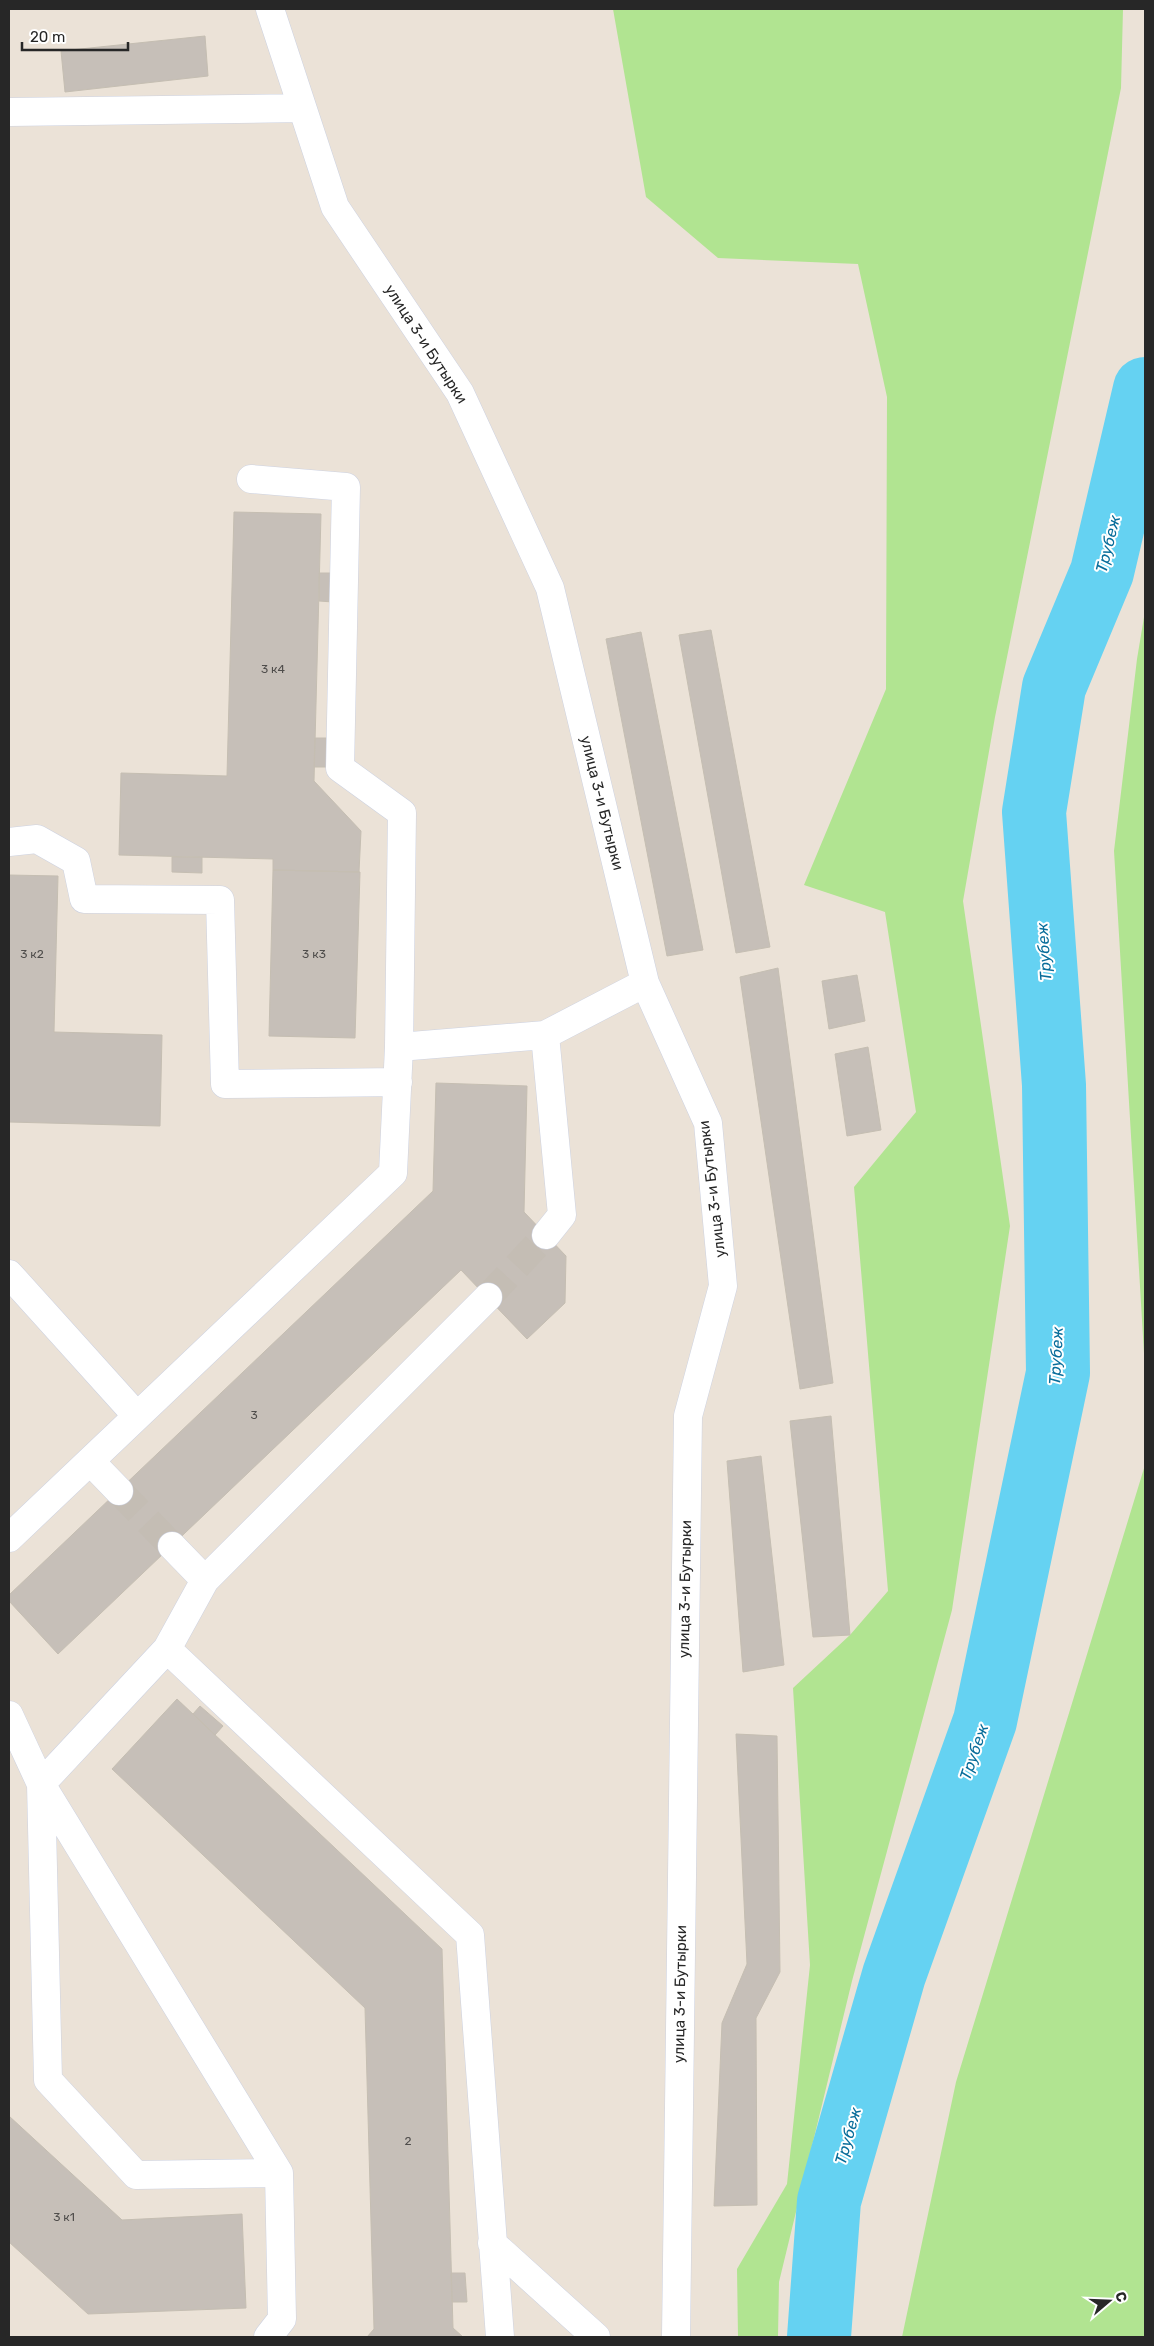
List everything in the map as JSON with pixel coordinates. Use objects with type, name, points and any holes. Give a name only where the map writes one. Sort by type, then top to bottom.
[{"type":"street","name":"улица 3-и Бутырки","points":[[270,9],[335,207],[460,393],[550,588],[645,984],[708,1123],[723,1286],[688,1416],[676,2337]]},
{"type":"street","points":[[9,112],[302,108]]},
{"type":"street","points":[[9,1538],[393,1173],[399,1047],[402,813],[340,768],[346,487],[250,479]]},
{"type":"street","points":[[9,842],[37,839],[76,861],[84,899],[220,900],[224,1084],[398,1082]]},
{"type":"street","points":[[399,1047],[545,1036],[645,984]]},
{"type":"street","points":[[545,1036],[562,1215],[546,1234]]},
{"type":"street","points":[[9,1274],[137,1416]]},
{"type":"street","points":[[279,2172],[136,2175],[48,2080],[41,1784],[167,1649],[205,1580],[488,1297]]},
{"type":"street","points":[[90,1461],[119,1490]]},
{"type":"street","points":[[172,1546],[205,1580]]},
{"type":"street","points":[[167,1649],[470,1934],[500,2337]]},
{"type":"street","points":[[9,1715],[41,1784],[279,2172],[282,2319],[268,2337]]},
{"type":"street","points":[[492,2243],[596,2337]]},
{"type":"green space","points":[[613,9],[1123,9],[1121,88],[995,717],[963,901],[1010,1226],[952,1610],[852,1981],[779,2282],[778,2337],[738,2337],[737,2269],[787,2184],[810,1965],[793,1688],[850,1635],[888,1591],[854,1187],[916,1112],[885,912],[804,885],[886,689],[887,397],[858,264],[718,258],[646,197]]},
{"type":"green space","points":[[1145,611],[1145,1370],[1114,851],[1137,659]]},
{"type":"green space","points":[[1145,1465],[1145,2337],[902,2337],[956,2082]]},
{"type":"building","points":[[205,36],[208,76],[65,92],[61,51]]},
{"type":"building","points":[[234,512],[321,514],[314,781],[361,831],[359,872],[273,870],[273,859],[119,855],[121,773],[227,776]]},
{"type":"building","points":[[319,573],[334,573],[333,602],[319,601]]},
{"type":"building","points":[[711,630],[770,947],[736,953],[679,635]]},
{"type":"building","points":[[641,632],[703,950],[667,956],[606,639]]},
{"type":"building","points":[[315,738],[331,738],[330,767],[314,767]]},
{"type":"building","points":[[172,857],[202,857],[202,873],[172,872]]},
{"type":"building","points":[[273,870],[360,872],[355,1038],[269,1036]]},
{"type":"building","points":[[9,875],[58,876],[54,1032],[162,1035],[160,1126],[9,1122]]},
{"type":"building","points":[[778,968],[833,1383],[800,1389],[740,977]]},
{"type":"building","points":[[857,975],[865,1021],[829,1029],[822,981]]},
{"type":"building","points":[[868,1047],[881,1130],[847,1136],[835,1054]]},
{"type":"building","points":[[436,1083],[527,1086],[524,1212],[566,1256],[565,1303],[527,1339],[461,1270],[58,1654],[9,1601],[9,1595],[433,1191]]},
{"type":"building","points":[[831,1416],[850,1635],[813,1637],[790,1421]]},
{"type":"building","points":[[761,1456],[784,1665],[743,1672],[727,1461]]},
{"type":"building","points":[[177,1699],[442,1949],[453,2328],[463,2337],[367,2337],[374,2329],[365,2008],[112,1769]]},
{"type":"building","points":[[200,1706],[223,1726],[215,1735],[193,1714]]},
{"type":"building","points":[[736,1734],[777,1736],[780,1972],[756,2018],[757,2205],[714,2206],[722,2023],[747,1964]]},
{"type":"building","points":[[9,2116],[122,2220],[242,2214],[246,2308],[88,2314],[9,2242]]},
{"type":"building","points":[[451,2273],[465,2273],[467,2302],[452,2302]]},
{"type":"waterway","name":"Трубеж","points":[[819,2337],[829,2201],[894,1975],[985,1721],[1058,1373],[1054,1085],[1034,812],[1054,687],[1102,572],[1145,389]]},
{"type":"tunnel","points":[[488,1297],[546,1235]]},
{"type":"tunnel","points":[[119,1491],[172,1546]]}]
